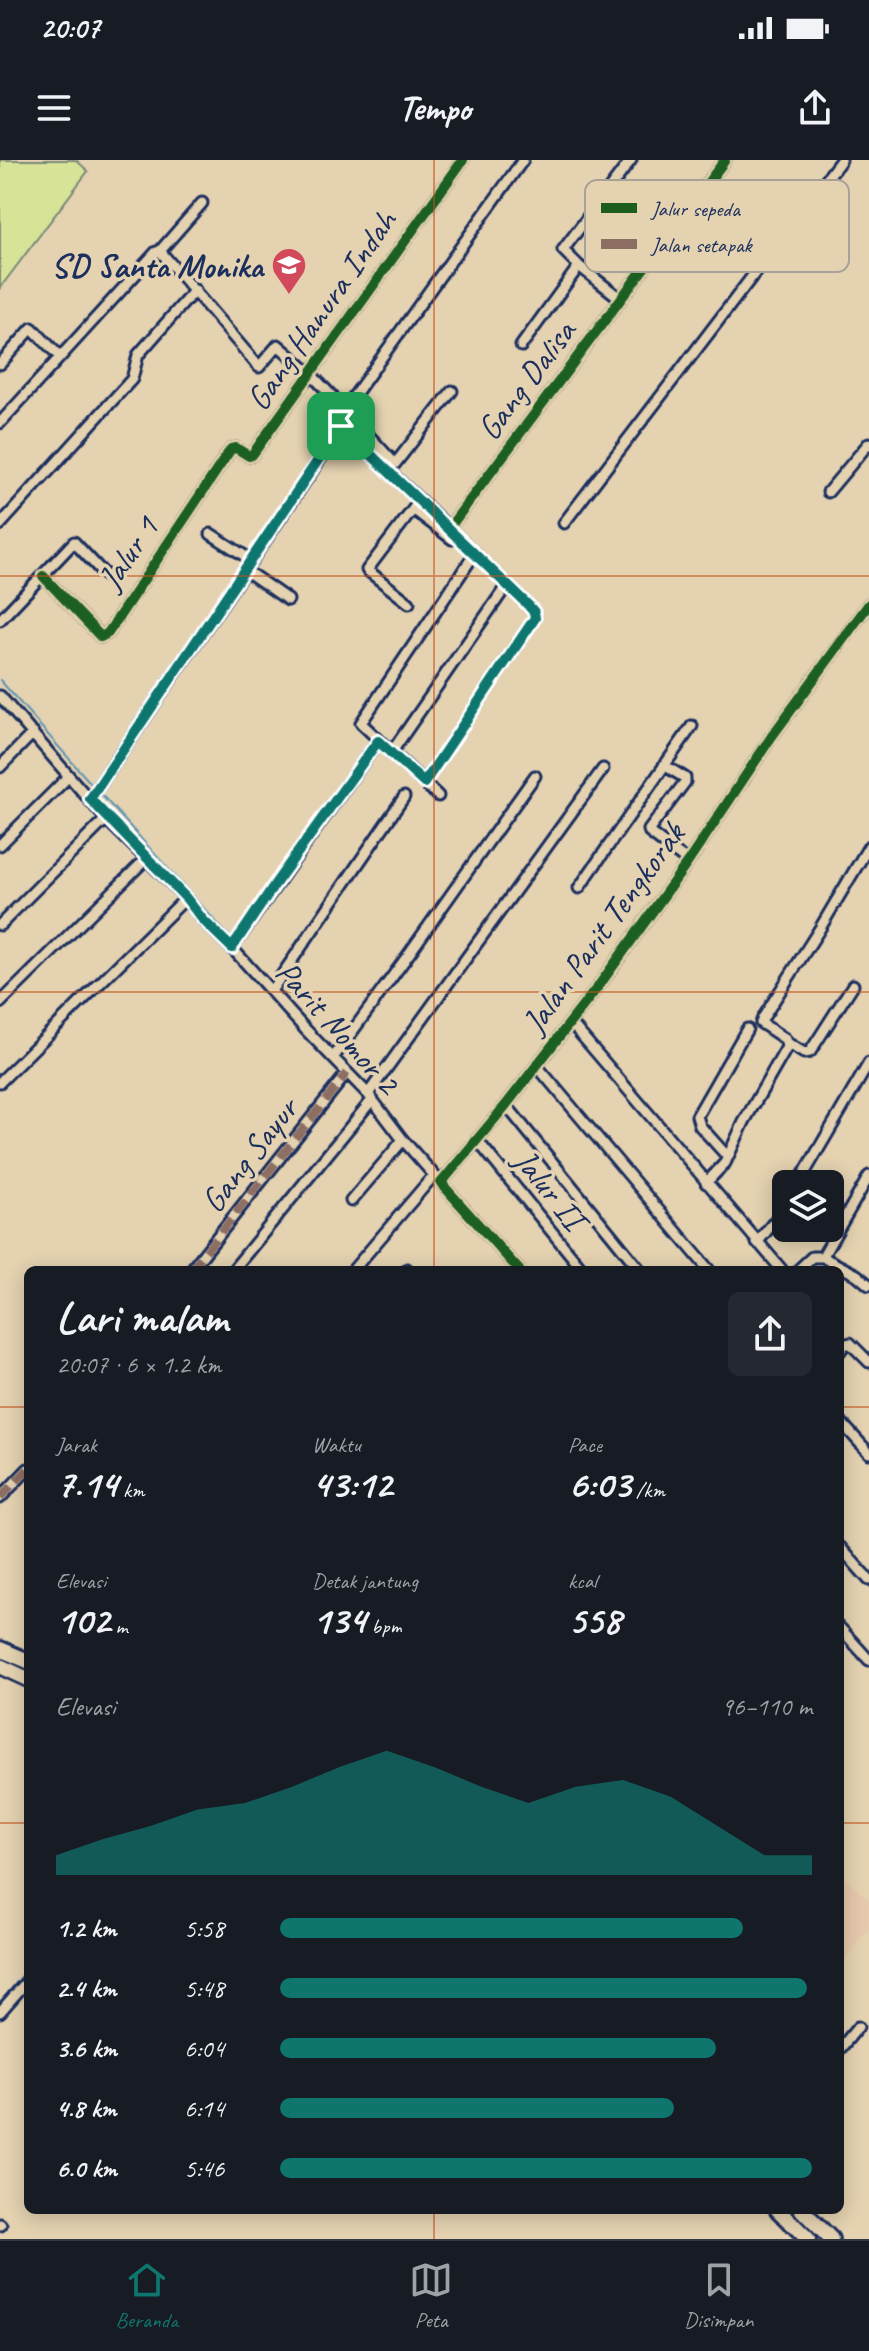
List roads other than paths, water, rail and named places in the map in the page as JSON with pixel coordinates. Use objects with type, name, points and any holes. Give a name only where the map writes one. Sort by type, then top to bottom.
[{"type":"highway","points":[[1,1651],[24,1660]]},
{"type":"highway","points":[[0,1666],[24,1677]]},
{"type":"highway","points":[[782,2214],[808,2239]]},
{"type":"highway","points":[[806,2214],[831,2239]]},
{"type":"street","name":"Gang Hanura Indah","points":[[254,453],[463,160]]},
{"type":"street","points":[[94,793],[347,413],[523,160]]},
{"type":"street","points":[[615,180],[631,160]]},
{"type":"street","name":"Gang Dalisa","points":[[710,180],[725,160]]},
{"type":"street","points":[[826,180],[841,160]]},
{"type":"street","points":[[0,423],[202,203]]},
{"type":"street","points":[[585,219],[563,247],[565,254],[585,271]]},
{"type":"street","points":[[160,251],[259,367],[278,345],[309,372],[395,464],[452,391]]},
{"type":"street","points":[[521,346],[579,266]]},
{"type":"street","points":[[587,272],[621,299]]},
{"type":"street","name":"Gang Dalisa","points":[[449,528],[641,272]]},
{"type":"street","points":[[564,523],[756,272]]},
{"type":"street","points":[[0,525],[132,379],[138,355],[195,290]]},
{"type":"street","points":[[0,364],[32,328],[60,357]]},
{"type":"street","points":[[341,426],[452,539]]},
{"type":"street","points":[[828,492],[869,443]]},
{"type":"street","name":"Jalur 1","points":[[43,576],[104,637],[231,449],[236,448],[249,456],[254,453]]},
{"type":"street","points":[[416,504],[449,528],[534,612],[535,618],[424,783]]},
{"type":"street","points":[[409,603],[367,570],[416,504]]},
{"type":"street","points":[[211,534],[251,560]]},
{"type":"street","points":[[0,620],[74,542],[106,576]]},
{"type":"street","points":[[438,796],[361,723],[475,553]]},
{"type":"street","points":[[245,570],[288,600]]},
{"type":"street","points":[[391,753],[507,585]]},
{"type":"street","name":"Jalan Parit Tengkorak","points":[[357,1266],[477,1140],[571,1023],[688,862],[772,736],[869,604]]},
{"type":"street","name":"Parit Nomor 2","points":[[0,696],[69,776],[94,793],[106,819],[186,898],[203,920],[370,1097],[438,1179]]},
{"type":"street","points":[[579,888],[692,726]]},
{"type":"street","points":[[0,767],[33,733]]},
{"type":"street","points":[[232,948],[378,741]]},
{"type":"street","points":[[664,765],[685,778],[685,782],[649,830],[688,862]]},
{"type":"street","points":[[236,1266],[370,1097],[603,769]]},
{"type":"street","points":[[0,845],[69,776]]},
{"type":"street","points":[[333,1058],[535,776]]},
{"type":"street","points":[[271,991],[404,797]]},
{"type":"street","points":[[0,925],[106,819]]},
{"type":"street","points":[[853,985],[810,1052],[804,1053],[787,1043],[761,1023],[869,846]]},
{"type":"street","points":[[0,1003],[147,858]]},
{"type":"street","points":[[0,1082],[186,898]]},
{"type":"street","points":[[571,1023],[778,1266]]},
{"type":"street","points":[[727,1156],[700,1126],[697,1116],[747,1029]]},
{"type":"street","points":[[706,1183],[721,1168],[787,1043]]},
{"type":"street","points":[[806,1170],[869,1063]]},
{"type":"street","points":[[537,1066],[706,1266]]},
{"type":"street","name":"Gang Sayur","points":[[194,1266],[347,1073]]},
{"type":"street","points":[[506,1105],[637,1266]]},
{"type":"street","points":[[351,1201],[403,1140]]},
{"type":"street","name":"Jalur II","points":[[477,1140],[580,1266]]},
{"type":"street","points":[[824,1257],[869,1176]]},
{"type":"street","points":[[438,1179],[515,1266]]},
{"type":"street","points":[[757,1243],[772,1224]]},
{"type":"street","points":[[802,1266],[812,1257],[824,1257],[840,1266]]},
{"type":"street","points":[[844,1268],[869,1285]]},
{"type":"street","points":[[844,1344],[850,1343],[869,1362]]},
{"type":"street","points":[[844,1425],[869,1453]]},
{"type":"street","points":[[0,1498],[24,1473]]},
{"type":"street","points":[[844,1552],[869,1580]]},
{"type":"street","points":[[844,1632],[869,1660]]},
{"type":"street","points":[[0,2012],[24,1985]]},
{"type":"street","points":[[844,2044],[858,2027]]},
{"type":"waterway","points":[[0,680],[94,787]]},
{"type":"waterway","points":[[99,792],[234,942]]},
{"type":"waterway","points":[[238,947],[271,984]]},
{"type":"waterway","points":[[0,2002],[24,1974]]},
{"type":"place","name":"SD Santa Monika","points":[[289,296]]}]
